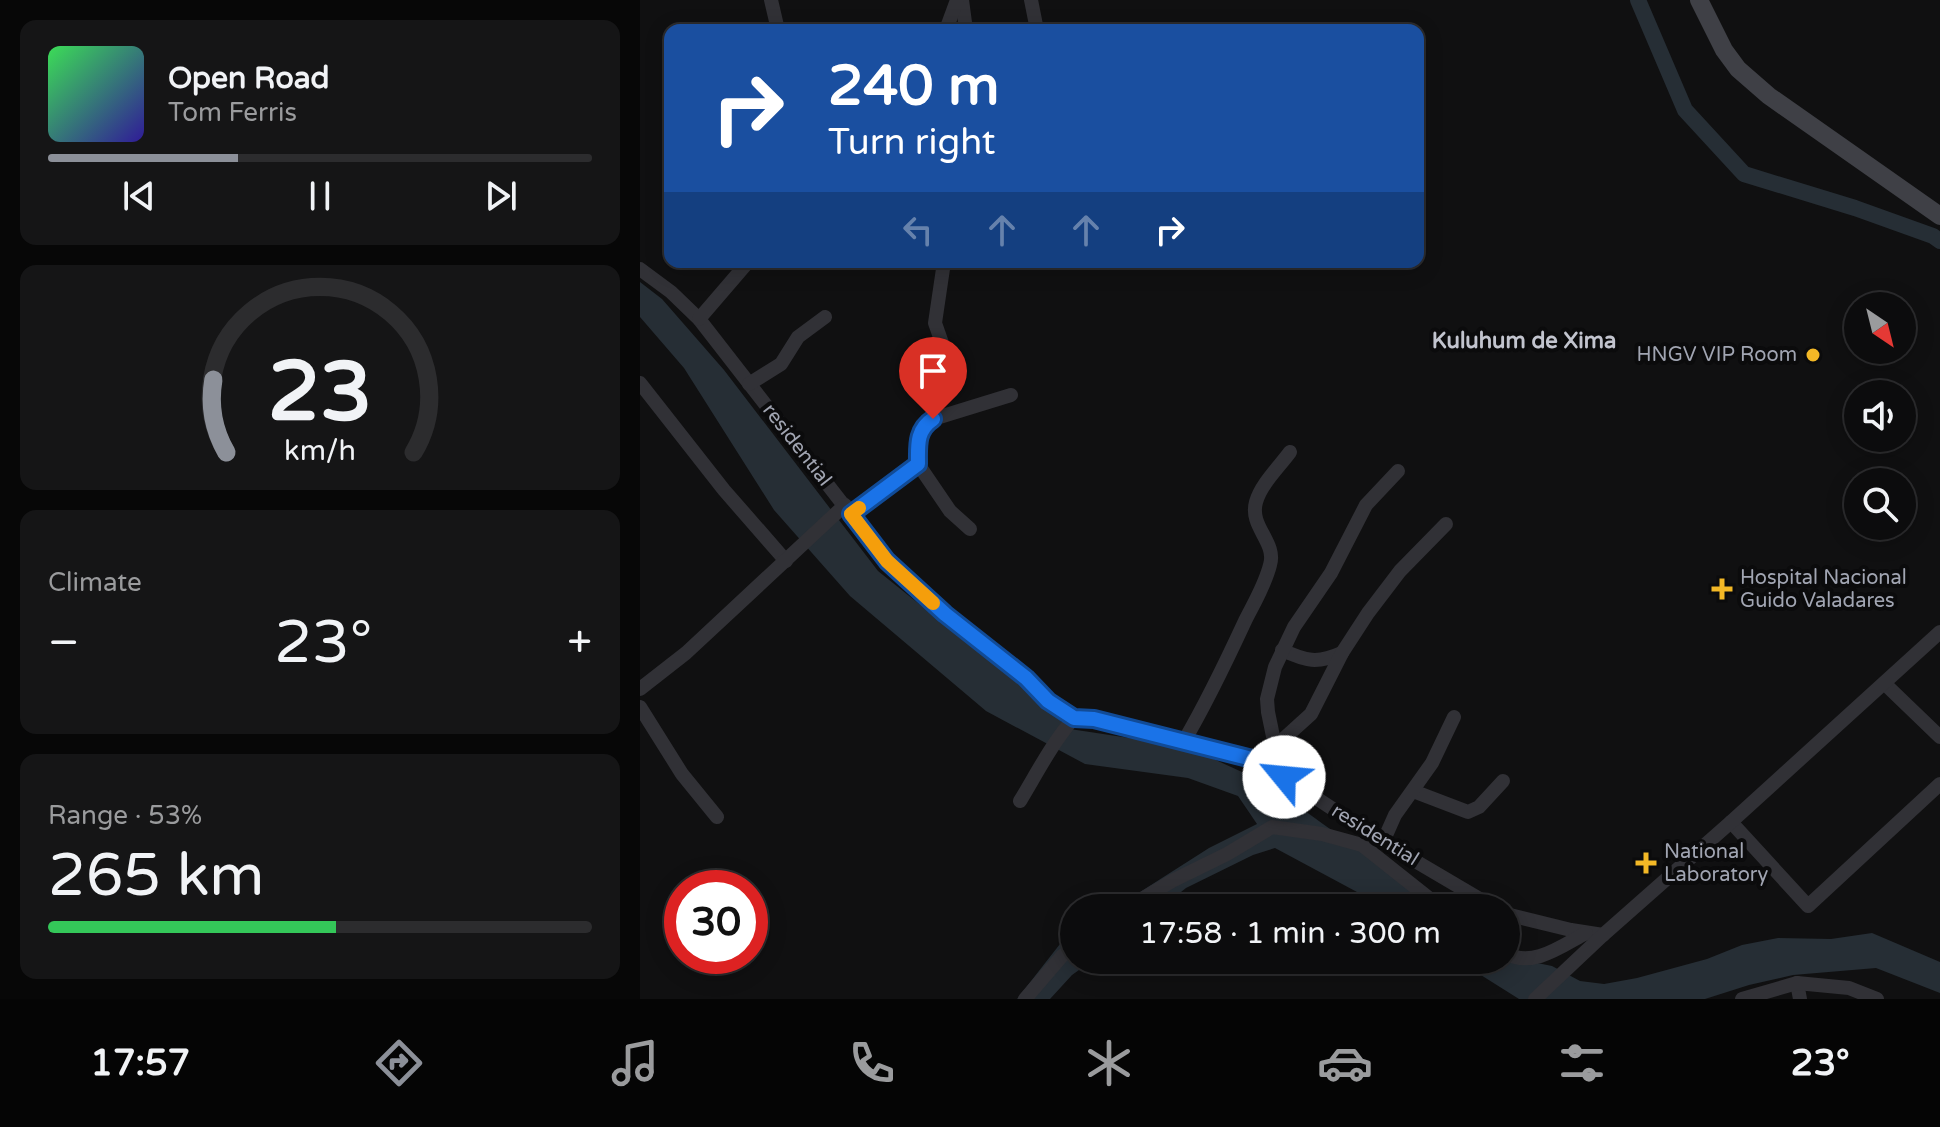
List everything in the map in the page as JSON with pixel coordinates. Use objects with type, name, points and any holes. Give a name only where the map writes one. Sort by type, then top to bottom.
[{"type":"main road","points":[[1699,0],[1724,50],[1738,69],[1769,96],[1940,216]]},
{"type":"street","points":[[771,0],[777,24]]},
{"type":"street","points":[[960,0],[965,24]]},
{"type":"street","points":[[949,24],[960,0]]},
{"type":"street","points":[[1031,0],[1036,24]]},
{"type":"street","points":[[699,319],[743,268]]},
{"type":"street","points":[[943,268],[935,323],[949,363]]},
{"type":"street","name":"residential","points":[[640,269],[671,292],[699,319],[844,510],[887,561],[945,614],[1026,678],[1048,701],[1074,718],[1094,719],[1260,761],[1383,842],[1471,894]]},
{"type":"street","points":[[749,384],[781,364],[798,337],[825,317]]},
{"type":"street","points":[[640,383],[724,490],[791,556]]},
{"type":"street","points":[[970,529],[950,511],[918,464],[918,437],[927,422],[933,419],[1011,395]]},
{"type":"street","points":[[1184,741],[1216,684],[1266,576],[1271,550],[1254,518],[1255,508],[1262,489],[1290,452]]},
{"type":"street","points":[[640,689],[686,653],[844,510],[918,464]]},
{"type":"street","points":[[1275,746],[1267,699],[1282,650],[1331,573],[1366,505],[1398,471]]},
{"type":"street","points":[[1260,761],[1311,714],[1342,653],[1394,578],[1446,524]]},
{"type":"street","points":[[1535,999],[1940,632]]},
{"type":"street","points":[[1282,650],[1308,661],[1342,653]]},
{"type":"street","points":[[1885,684],[1940,737]]},
{"type":"street","points":[[640,707],[682,774],[717,817]]},
{"type":"street","points":[[1383,842],[1395,815],[1432,763],[1454,717]]},
{"type":"street","points":[[1020,801],[1054,741],[1074,718]]},
{"type":"street","points":[[1413,791],[1468,812],[1479,807],[1503,781]]},
{"type":"street","points":[[1731,822],[1808,906],[1940,784]]},
{"type":"street","points":[[1150,894],[1272,827],[1322,834],[1362,845],[1425,894]]},
{"type":"street","points":[[1520,917],[1603,935]]},
{"type":"street","points":[[1520,958],[1543,956],[1587,932]]},
{"type":"street","points":[[1025,999],[1060,958]]},
{"type":"street","points":[[1742,999],[1797,983],[1849,988],[1877,999]]},
{"type":"street","points":[[1797,983],[1800,999]]},
{"type":"shaded area","points":[[640,282],[662,299],[724,370],[878,571],[1070,729],[1136,739],[1207,756],[1242,772],[1272,787],[1416,894],[1360,894],[1275,848],[1253,855],[1178,894],[1137,894],[1209,848],[1257,824],[1238,796],[1188,778],[1085,764],[986,711],[850,596],[774,510],[684,368],[640,317]]},
{"type":"shaded area","points":[[1872,933],[1940,962],[1940,993],[1876,968],[1793,975],[1705,999],[1519,999],[1479,974],[1520,974],[1520,959],[1552,966],[1580,981],[1604,984],[1707,959],[1742,945],[1778,938],[1831,939]]},
{"type":"shaded area","points":[[1060,944],[1060,974],[1073,974],[1050,999],[1017,999]]},
{"type":"waterway","points":[[1638,0],[1685,110],[1744,174],[1855,208],[1940,241]]},
{"type":"slow traffic","points":[[859,508],[851,514],[887,561],[933,603]]},
{"type":"place","name":"HNGV VIP Room","points":[[1813,355]]},
{"type":"place","name":"Hospital Nacional Guido Valadares","points":[[1722,589]]},
{"type":"place","name":"National Laboratory","points":[[1646,863]]},
{"type":"district","name":"Kuluhum de Xima","points":[[1524,341]]},
{"type":"route","points":[[933,419],[927,422],[918,437],[918,464],[851,514],[887,561],[945,614],[1026,678],[1048,701],[1074,718],[1094,719],[1260,761],[1284,777]]}]
